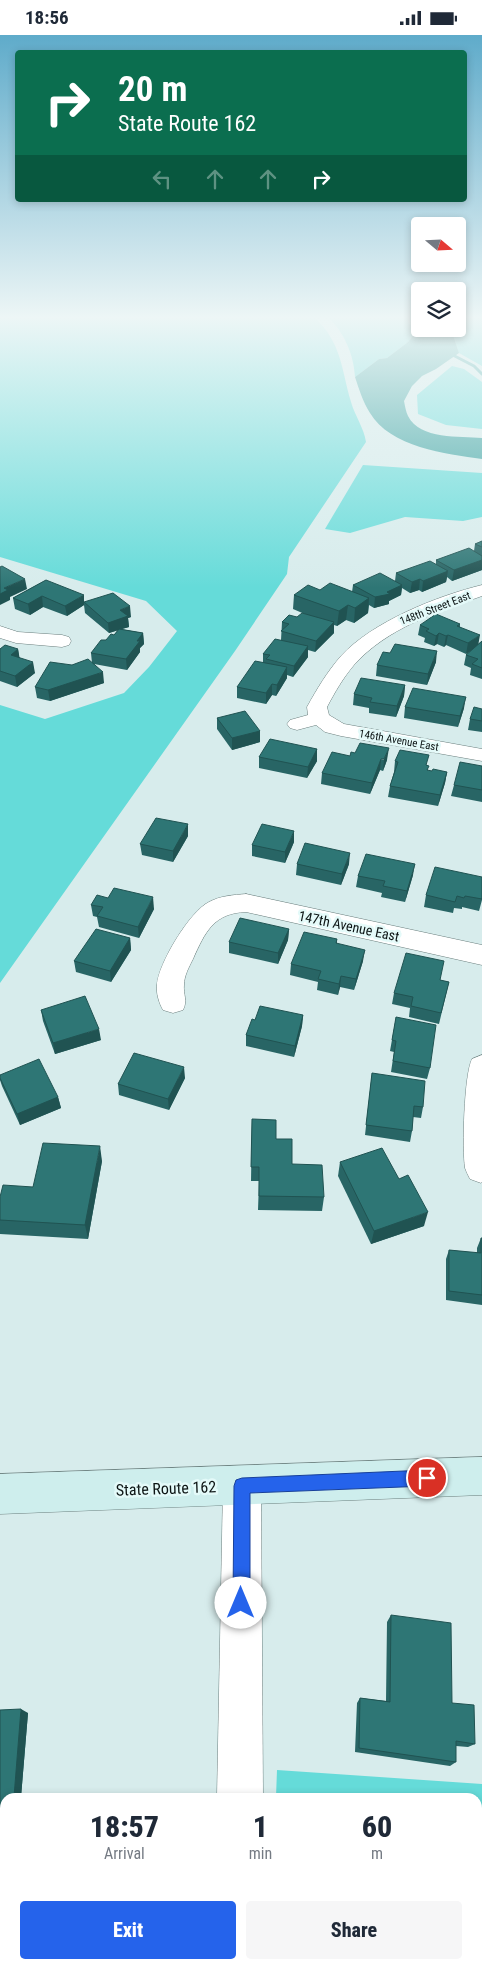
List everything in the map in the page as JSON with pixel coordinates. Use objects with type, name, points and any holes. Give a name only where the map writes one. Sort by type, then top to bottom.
[{"type":"main road","name":"State Route 162","points":[[0,1494],[482,1476]]},
{"type":"street","name":"148th Street East","points":[[319,717],[317,707],[322,695],[334,676],[352,654],[390,626],[413,615],[482,590]]},
{"type":"street","points":[[461,598],[482,611]]},
{"type":"street","points":[[0,632],[16,637],[62,641]]},
{"type":"street","points":[[297,724],[319,717]]},
{"type":"street","name":"146th Avenue East","points":[[319,717],[332,727],[341,730],[482,755]]},
{"type":"street","name":"147th Avenue East","points":[[173,1003],[170,985],[172,976],[196,926],[204,916],[217,908],[235,902],[482,955]]},
{"type":"street","points":[[481,1169],[480,1109],[482,1067]]},
{"type":"street","points":[[240,1793],[242,1486]]},
{"type":"shaded area","points":[[0,407],[353,407],[363,432],[366,442],[289,557],[287,574],[235,651],[0,983],[0,705],[45,719],[124,693],[149,667],[177,631],[146,601],[0,557]]},
{"type":"shaded area","points":[[367,407],[405,407],[408,416],[414,424],[431,433],[482,438],[482,459],[420,447],[391,434],[379,425]]},
{"type":"shaded area","points":[[418,407],[482,407],[482,429],[446,425],[418,414]]},
{"type":"shaded area","points":[[363,465],[482,473],[482,517],[463,521],[405,517],[350,533],[325,529]]},
{"type":"shaded area","points":[[277,1770],[482,1784],[482,1793],[276,1793]]},
{"type":"building","points":[[482,541],[482,547],[475,544]]},
{"type":"building","points":[[469,548],[482,556],[482,560],[454,570],[436,560]]},
{"type":"building","points":[[430,561],[448,571],[423,581],[420,579],[412,582],[396,573]]},
{"type":"building","points":[[2,566],[25,579],[4,588],[8,590],[0,594],[0,567]]},
{"type":"building","points":[[380,573],[402,585],[387,592],[390,594],[375,597],[353,585]]},
{"type":"building","points":[[46,580],[84,595],[65,606],[42,596],[28,604],[13,598]]},
{"type":"building","points":[[330,583],[369,598],[355,608],[348,605],[339,611],[294,595],[308,585],[320,590]]},
{"type":"building","points":[[113,593],[130,606],[120,610],[128,616],[108,623],[84,602]]},
{"type":"building","points":[[302,613],[334,622],[316,641],[281,631],[289,624],[282,622],[289,615],[297,617]]},
{"type":"building","points":[[436,614],[460,624],[457,626],[480,635],[468,643],[439,633],[436,636],[426,631],[429,629],[420,625]]},
{"type":"building","points":[[119,629],[143,633],[137,641],[140,641],[126,659],[91,653],[101,640],[106,640]]},
{"type":"building","points":[[275,639],[308,646],[294,666],[266,659],[270,655],[263,654]]},
{"type":"building","points":[[482,641],[482,668],[472,664],[478,659],[466,655]]},
{"type":"building","points":[[395,644],[437,651],[428,674],[377,665],[383,652],[390,653]]},
{"type":"building","points":[[5,645],[18,649],[11,655],[33,662],[15,676],[0,671],[0,649]]},
{"type":"building","points":[[88,659],[103,672],[48,690],[35,687],[50,662],[72,665]]},
{"type":"building","points":[[255,661],[287,667],[277,685],[272,684],[266,693],[237,687]]},
{"type":"building","points":[[361,678],[405,685],[397,706],[370,702],[372,698],[354,694]]},
{"type":"building","points":[[413,688],[466,697],[460,716],[405,707]]},
{"type":"building","points":[[474,707],[482,709],[482,721],[470,719]]},
{"type":"building","points":[[245,711],[260,731],[232,738],[217,718]]},
{"type":"building","points":[[270,739],[317,749],[308,767],[259,757]]},
{"type":"building","points":[[360,743],[389,748],[384,759],[381,759],[372,783],[322,773],[332,752],[350,756],[351,752],[355,753]]},
{"type":"building","points":[[400,750],[429,755],[426,765],[429,766],[427,770],[432,771],[433,769],[447,772],[440,795],[390,786],[398,762],[395,761]]},
{"type":"building","points":[[460,762],[482,766],[482,790],[454,785]]},
{"type":"building","points":[[156,818],[188,824],[173,851],[140,844]]},
{"type":"building","points":[[262,824],[294,831],[285,852],[252,845]]},
{"type":"building","points":[[305,843],[350,853],[342,874],[297,864]]},
{"type":"building","points":[[366,854],[415,864],[407,891],[383,886],[385,881],[358,876]]},
{"type":"building","points":[[435,867],[482,877],[482,899],[457,896],[455,902],[426,895]]},
{"type":"building","points":[[114,888],[153,897],[138,927],[97,916],[103,907],[91,905],[97,895],[108,898]]},
{"type":"building","points":[[240,918],[289,929],[278,953],[229,942]]},
{"type":"building","points":[[96,929],[130,938],[110,971],[74,961]]},
{"type":"building","points":[[304,932],[337,939],[336,943],[365,950],[356,979],[341,976],[339,984],[318,979],[321,971],[291,964]]},
{"type":"building","points":[[406,953],[444,961],[440,980],[449,982],[441,1013],[411,1006],[413,997],[394,993]]},
{"type":"building","points":[[85,996],[99,1029],[53,1043],[41,1010]]},
{"type":"building","points":[[260,1006],[303,1015],[295,1046],[246,1035],[252,1019],[255,1020]]},
{"type":"building","points":[[396,1017],[436,1025],[430,1068],[393,1061],[396,1041],[392,1040]]},
{"type":"building","points":[[134,1053],[184,1067],[168,1099],[118,1084]]},
{"type":"building","points":[[39,1059],[58,1097],[17,1114],[0,1075]]},
{"type":"building","points":[[372,1073],[425,1081],[423,1107],[414,1106],[412,1131],[366,1125]]},
{"type":"building","points":[[252,1119],[276,1120],[276,1139],[292,1139],[292,1164],[322,1165],[324,1197],[259,1196],[259,1167],[251,1167]]},
{"type":"building","points":[[43,1143],[100,1146],[85,1225],[0,1220],[0,1197],[3,1185],[33,1187]]},
{"type":"building","points":[[382,1148],[399,1179],[408,1175],[428,1212],[374,1231],[340,1162]]},
{"type":"building","points":[[481,1238],[482,1295],[449,1291],[449,1250],[481,1253]]},
{"type":"building","points":[[391,1615],[451,1623],[452,1703],[474,1705],[475,1744],[456,1741],[456,1762],[359,1748],[360,1698],[390,1702]]},
{"type":"building","points":[[21,1709],[14,1793],[0,1793],[0,1710]]},
{"type":"route","points":[[241,1603],[242,1486],[427,1478]]}]
